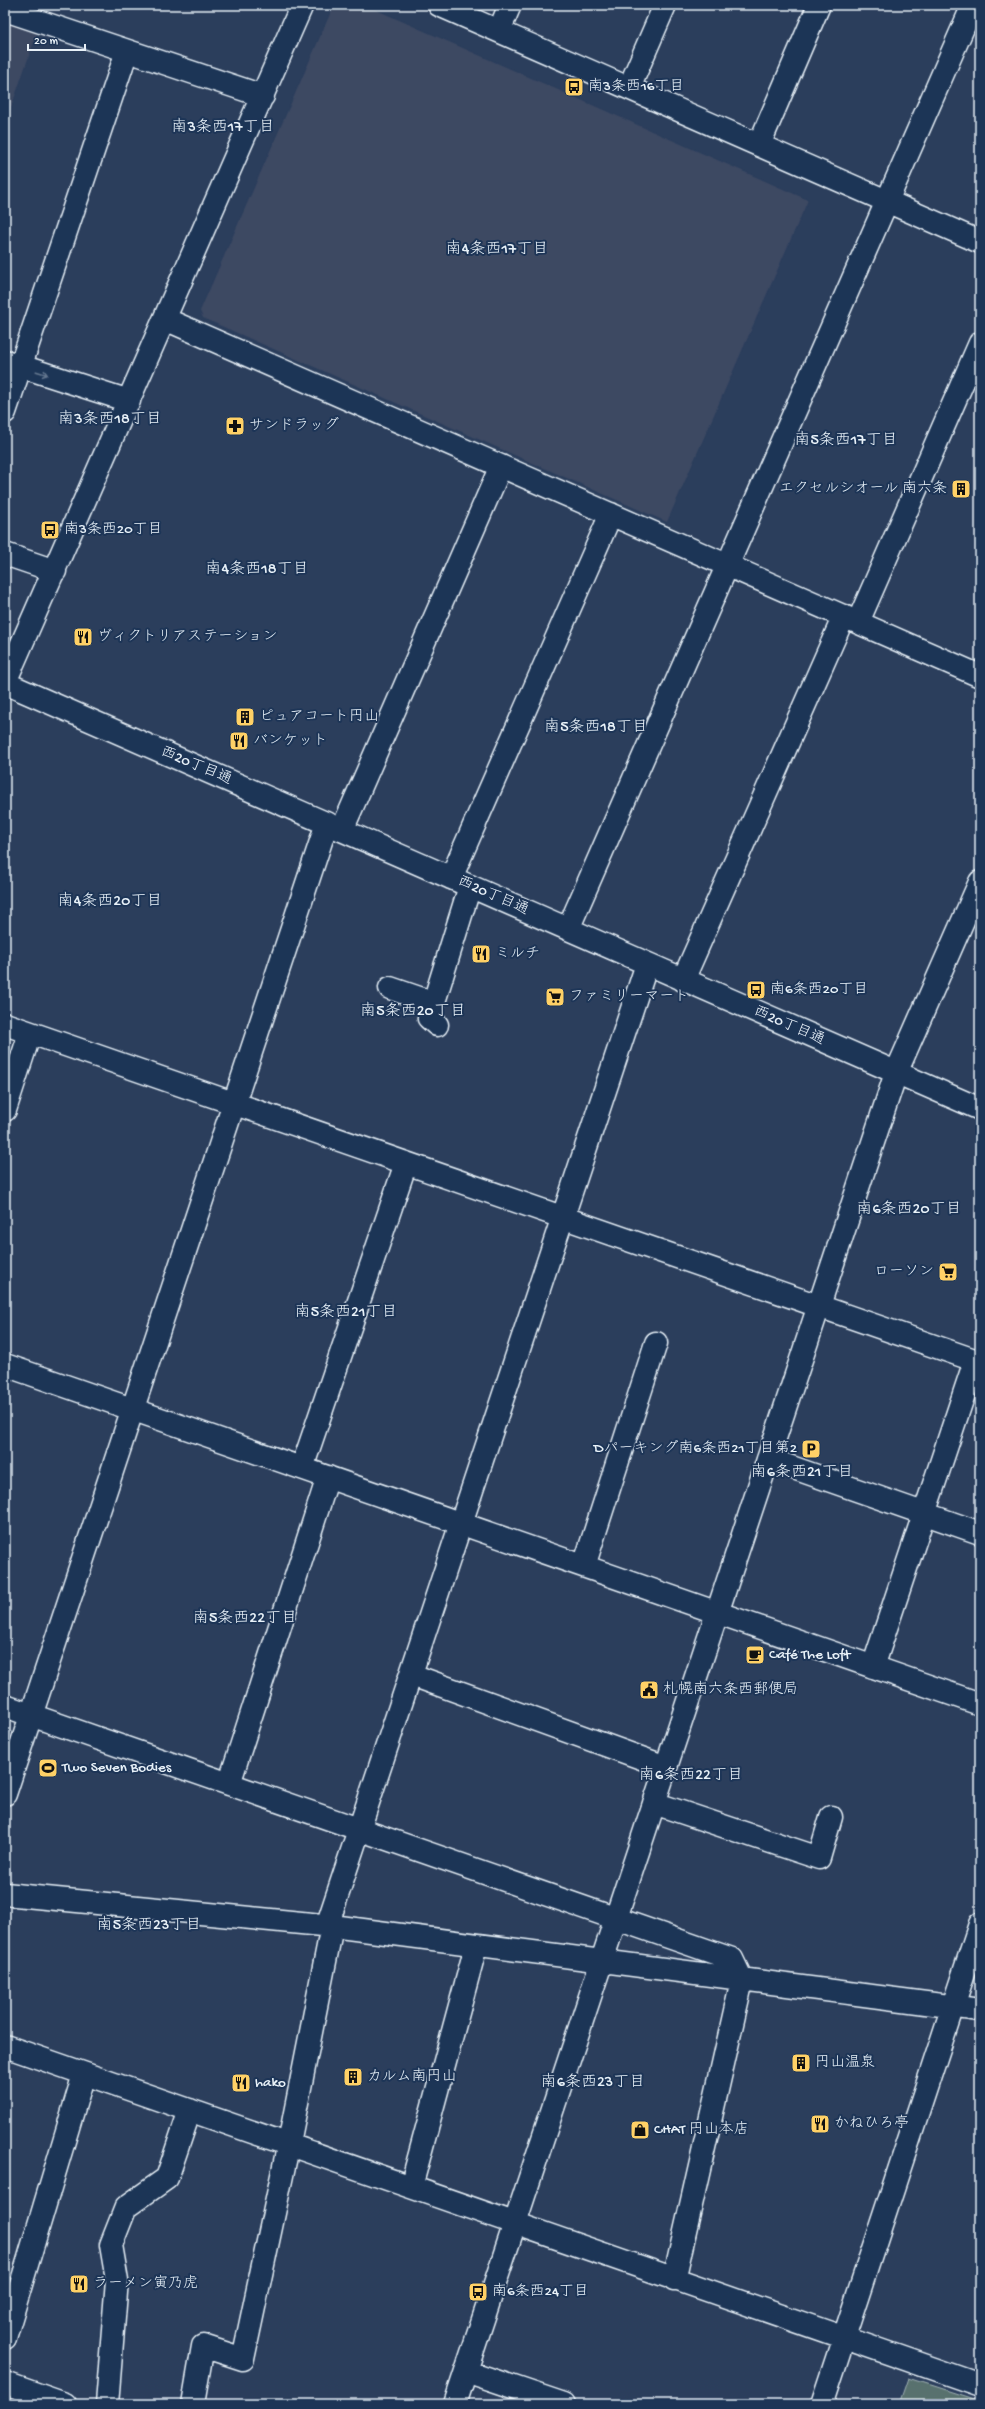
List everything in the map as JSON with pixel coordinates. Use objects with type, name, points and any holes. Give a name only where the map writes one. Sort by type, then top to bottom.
[{"type":"street","points":[[5,682],[302,5]]},
{"type":"street","points":[[439,5],[980,242]]},
{"type":"street","points":[[499,31],[510,5]]},
{"type":"street","points":[[629,88],[665,5]]},
{"type":"street","points":[[759,145],[819,5]]},
{"type":"street","points":[[568,929],[729,566],[886,201],[973,5]]},
{"type":"street","points":[[5,10],[263,96]]},
{"type":"street","points":[[5,412],[13,363],[127,51]]},
{"type":"street","points":[[165,319],[980,676]]},
{"type":"street","points":[[683,980],[980,343]]},
{"type":"street","points":[[13,363],[129,401]]},
{"type":"street","points":[[5,1794],[234,1104],[334,827],[501,466]]},
{"type":"street","points":[[390,988],[433,1015],[461,882],[611,514]]},
{"type":"street","points":[[5,554],[55,570]]},
{"type":"street","name":"西20丁目通","points":[[5,682],[980,1109]]},
{"type":"street","points":[[455,2404],[896,1073],[980,882]]},
{"type":"street","points":[[193,2404],[203,2346],[243,2359],[289,2144],[332,1926],[330,1917],[412,1675],[647,964]]},
{"type":"street","points":[[5,1024],[978,1362],[924,1514],[873,1667]]},
{"type":"street","points":[[5,1110],[30,1033]]},
{"type":"street","points":[[302,1468],[406,1164]]},
{"type":"street","points":[[584,1566],[656,1343]]},
{"type":"street","points":[[5,1365],[980,1704]]},
{"type":"street","points":[[768,1459],[980,1533]]},
{"type":"street","points":[[228,1784],[328,1477]]},
{"type":"street","points":[[412,1675],[666,1767]]},
{"type":"street","points":[[5,1706],[732,1959],[742,1980],[674,2280]]},
{"type":"street","points":[[654,1803],[819,1858],[831,1817]]},
{"type":"street","points":[[5,1894],[332,1926],[476,1946],[980,2010]]},
{"type":"street","points":[[822,2404],[980,1924]]},
{"type":"street","points":[[411,2187],[476,1946]]},
{"type":"street","points":[[5,2046],[980,2386]]},
{"type":"street","points":[[5,2338],[84,2074]]},
{"type":"street","points":[[107,2404],[117,2280],[111,2245],[126,2207],[167,2178],[190,2110]]},
{"type":"street","points":[[466,2371],[564,2404]]},
{"type":"street","points":[[5,2383],[65,2404]]},
{"type":"shaded area","points":[[334,5],[365,5],[808,200],[667,522],[203,318],[200,311]]},
{"type":"shaded area","points":[[5,22],[37,33],[5,125]]},
{"type":"green space","points":[[908,2378],[980,2401],[980,2404],[899,2404]]},
{"type":"place","name":"南3条西16丁目","points":[[574,87]]},
{"type":"place","name":"サンドラッグ","points":[[235,426]]},
{"type":"place","name":"エクセルシオール 南六条","points":[[961,489]]},
{"type":"place","name":"南3条西20丁目","points":[[50,530]]},
{"type":"place","name":"ヴィクトリアステーション","points":[[83,637]]},
{"type":"place","name":"ピュアコート円山","points":[[245,717]]},
{"type":"place","name":"バンケット","points":[[239,741]]},
{"type":"place","name":"ミルチ","points":[[481,954]]},
{"type":"place","name":"南6条西20丁目","points":[[756,990]]},
{"type":"place","name":"ファミリーマート","points":[[555,997]]},
{"type":"place","name":"ローソン","points":[[948,1272]]},
{"type":"place","name":"Dパーキング南6条西21丁目第2","points":[[811,1449]]},
{"type":"place","name":"Café The Loft","points":[[755,1655]]},
{"type":"place","name":"札幌南六条西郵便局","points":[[649,1690]]},
{"type":"place","name":"Two Seven Bodies","points":[[48,1768]]},
{"type":"place","name":"円山温泉","points":[[801,2063]]},
{"type":"place","name":"カルム南円山","points":[[353,2077]]},
{"type":"place","name":"hako","points":[[241,2083]]},
{"type":"place","name":"かねひろ亭","points":[[820,2124]]},
{"type":"place","name":"CHAT 円山本店","points":[[640,2130]]},
{"type":"place","name":"ラーメン寅乃虎","points":[[79,2284]]},
{"type":"place","name":"南6条西24丁目","points":[[478,2292]]},
{"type":"district","name":"南3条西17丁目","points":[[223,128]]},
{"type":"district","name":"南4条西17丁目","points":[[497,250]]},
{"type":"district","name":"南3条西18丁目","points":[[110,420]]},
{"type":"district","name":"南5条西17丁目","points":[[846,441]]},
{"type":"district","name":"南4条西18丁目","points":[[257,570]]},
{"type":"district","name":"南5条西18丁目","points":[[596,728]]},
{"type":"district","name":"南4条西20丁目","points":[[110,902]]},
{"type":"district","name":"南5条西20丁目","points":[[413,1012]]},
{"type":"district","name":"南6条西20丁目","points":[[909,1210]]},
{"type":"district","name":"南5条西21丁目","points":[[346,1313]]},
{"type":"district","name":"南6条西21丁目","points":[[802,1473]]},
{"type":"district","name":"南5条西22丁目","points":[[245,1619]]},
{"type":"district","name":"南6条西22丁目","points":[[691,1776]]},
{"type":"district","name":"南5条西23丁目","points":[[149,1926]]},
{"type":"district","name":"南6条西23丁目","points":[[593,2083]]}]
